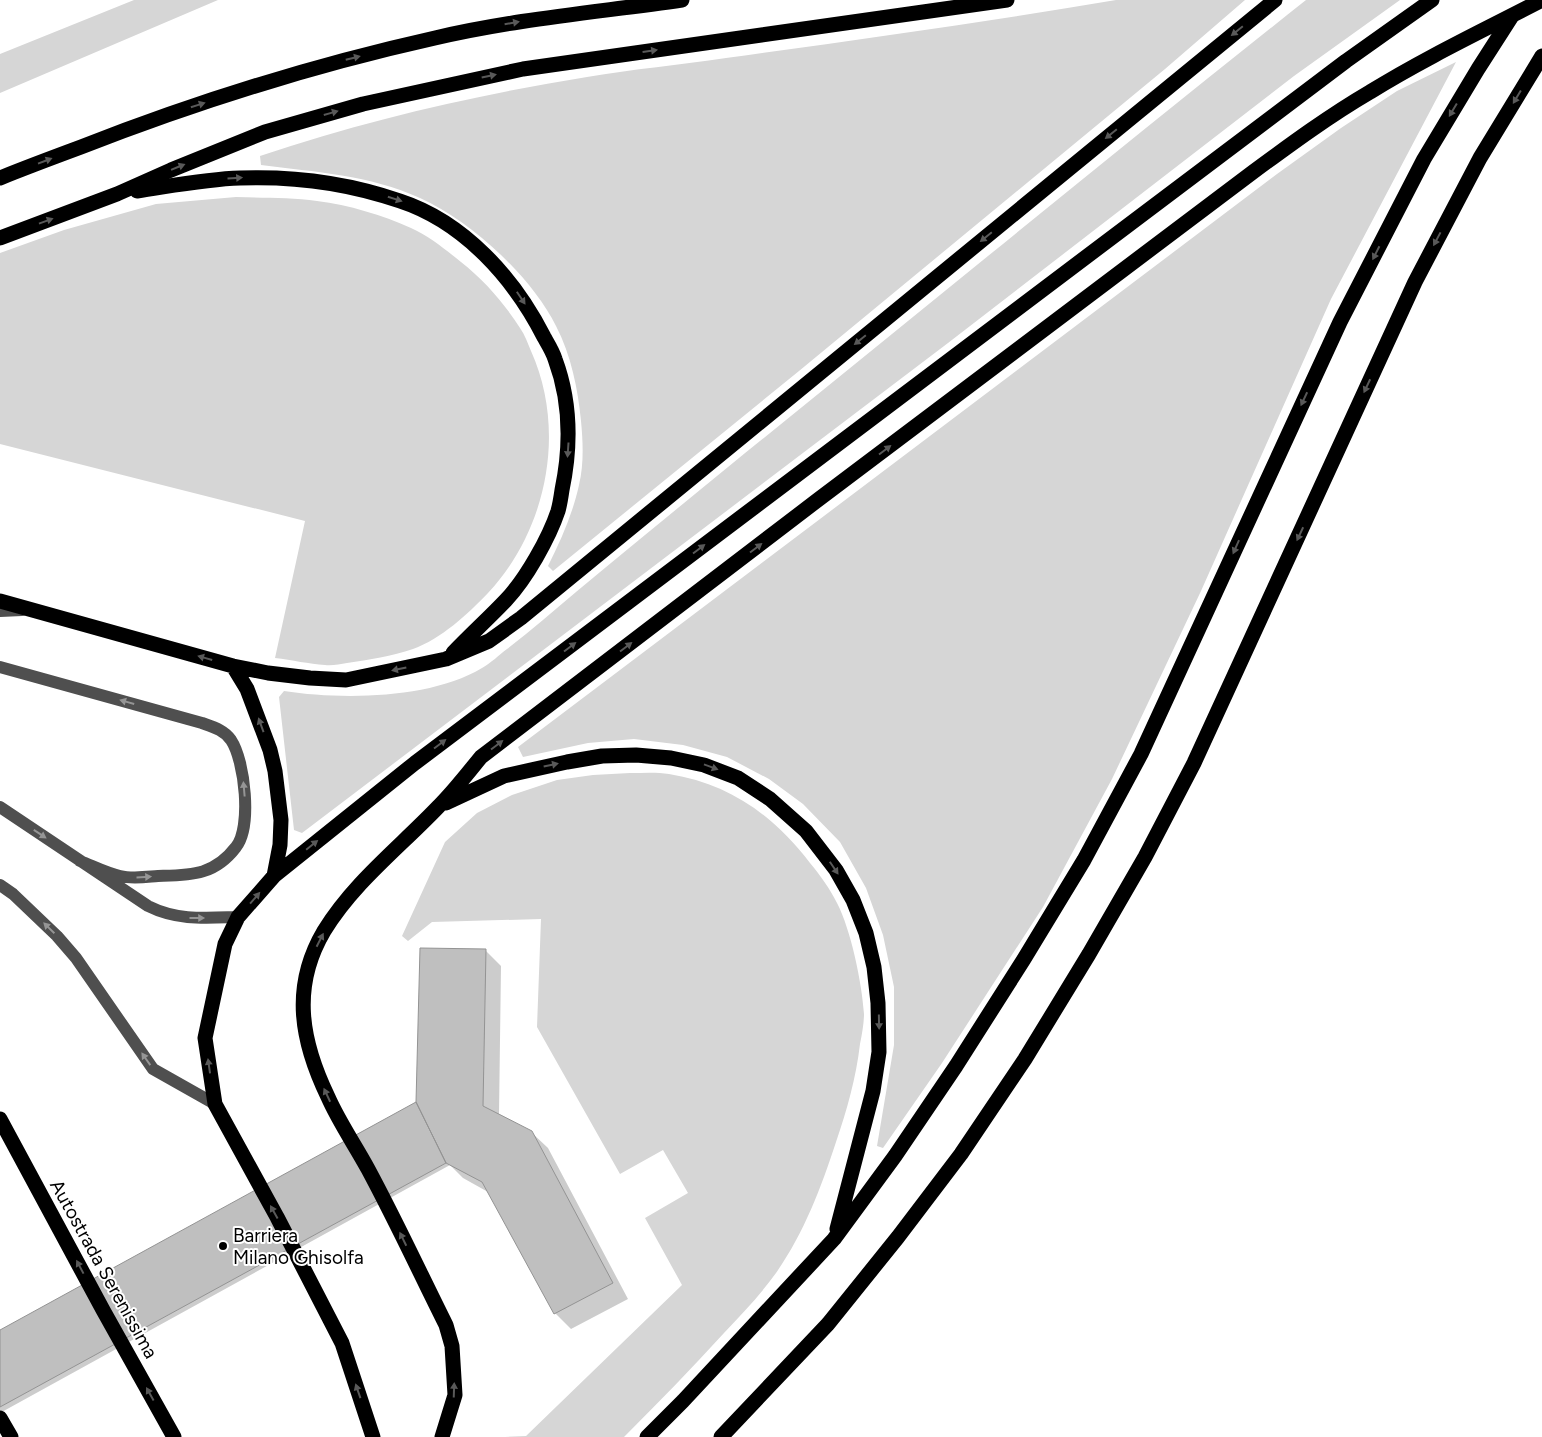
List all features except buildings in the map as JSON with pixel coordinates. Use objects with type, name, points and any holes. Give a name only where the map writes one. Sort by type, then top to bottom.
[{"type":"highway","points":[[0,178],[148,121],[342,60],[436,37],[517,22],[682,0]]},
{"type":"highway","points":[[0,238],[117,194],[265,132],[363,104],[523,69],[1007,0]]},
{"type":"highway","points":[[0,601],[233,666],[276,674],[346,680],[446,659],[488,641],[521,618],[1275,0]]},
{"type":"highway","points":[[373,1437],[342,1343],[277,1217],[214,1104],[205,1038],[225,944],[238,918],[274,876],[423,757],[1330,73],[1432,0]]},
{"type":"highway","points":[[647,1437],[690,1394],[834,1239],[956,1066],[1024,959],[1088,852],[1141,754],[1340,322],[1424,159],[1522,0]]},
{"type":"highway","points":[[442,1437],[455,1395],[452,1346],[446,1325],[368,1170],[328,1098],[314,1063],[305,1032],[302,1008],[305,977],[313,952],[324,931],[349,895],[440,806],[481,758],[827,493],[1308,132],[1368,92],[1414,66],[1542,0]]},
{"type":"highway","points":[[721,1437],[828,1324],[904,1230],[961,1154],[1009,1083],[1090,954],[1145,857],[1194,763],[1415,282],[1480,158],[1542,56]]},
{"type":"highway","points":[[117,194],[202,181],[239,178],[312,180],[374,193],[402,201],[459,233],[488,258],[517,292],[555,358],[564,388],[569,447],[565,477],[558,510],[544,542],[528,570],[507,599],[446,659]]},
{"type":"highway","points":[[233,666],[247,689],[270,750],[275,771],[281,820],[280,845],[274,876]]},
{"type":"highway","points":[[440,806],[504,776],[602,756],[636,755],[671,758],[704,765],[738,778],[770,799],[806,831],[836,870],[853,900],[866,933],[874,967],[878,1004],[879,1052],[873,1091],[834,1239]]},
{"type":"highway","name":"Autostrada Serenissima","points":[[0,1118],[98,1301],[174,1437]]},
{"type":"highway","points":[[0,1418],[11,1437]]},
{"type":"lane","points":[[0,611],[30,609]]},
{"type":"lane","points":[[0,667],[202,723],[220,730],[230,740],[239,756],[245,803],[243,828],[238,846],[227,858],[213,868],[196,874],[134,877],[120,876],[103,871],[80,861]]},
{"type":"lane","points":[[0,807],[148,906],[161,912],[187,918],[238,918]]},
{"type":"lane","points":[[0,885],[13,894],[57,936],[76,958],[153,1069],[214,1104]]},
{"type":"shaded area","points":[[134,0],[218,0],[0,93],[0,54]]},
{"type":"shaded area","points":[[1116,0],[1245,0],[1165,69],[553,571],[548,566],[573,506],[581,477],[583,445],[580,409],[573,372],[561,337],[545,307],[515,270],[479,235],[439,208],[420,198],[401,190],[362,179],[261,165],[260,156],[341,131],[463,100],[545,84],[604,74],[921,31]]},
{"type":"shaded area","points":[[1306,0],[1400,0],[1294,76],[948,343],[302,833],[294,830],[279,697],[284,691],[332,696],[359,696],[412,691],[438,686],[461,678],[485,666]]},
{"type":"shaded area","points":[[1456,62],[1331,299],[1201,591],[1112,779],[1043,907],[942,1063],[883,1148],[877,1146],[894,1045],[894,987],[883,935],[866,888],[840,842],[803,804],[769,779],[727,757],[683,745],[634,739],[588,743],[523,757],[518,747],[1277,174],[1397,91]]},
{"type":"shaded area","points":[[236,197],[297,199],[329,203],[377,215],[418,231],[449,253],[486,284],[514,319],[531,351],[542,382],[548,414],[549,446],[545,478],[537,510],[525,540],[508,568],[488,593],[463,617],[423,645],[380,658],[333,665],[275,658],[305,521],[0,444],[0,253],[64,230],[156,204]]},
{"type":"shaded area","points":[[630,773],[669,774],[712,785],[731,794],[765,816],[781,830],[817,872],[837,903],[847,927],[861,987],[864,1014],[856,1069],[847,1106],[830,1159],[811,1210],[795,1242],[764,1289],[687,1372],[624,1437],[505,1437],[526,1436],[682,1285],[645,1218],[688,1193],[663,1150],[620,1174],[537,1027],[541,919],[432,922],[408,941],[402,936],[445,842],[477,813],[512,795],[557,780],[593,775]]},
{"type":"place","name":"Barriera Milano Ghisolfa","points":[[223,1246]]}]
